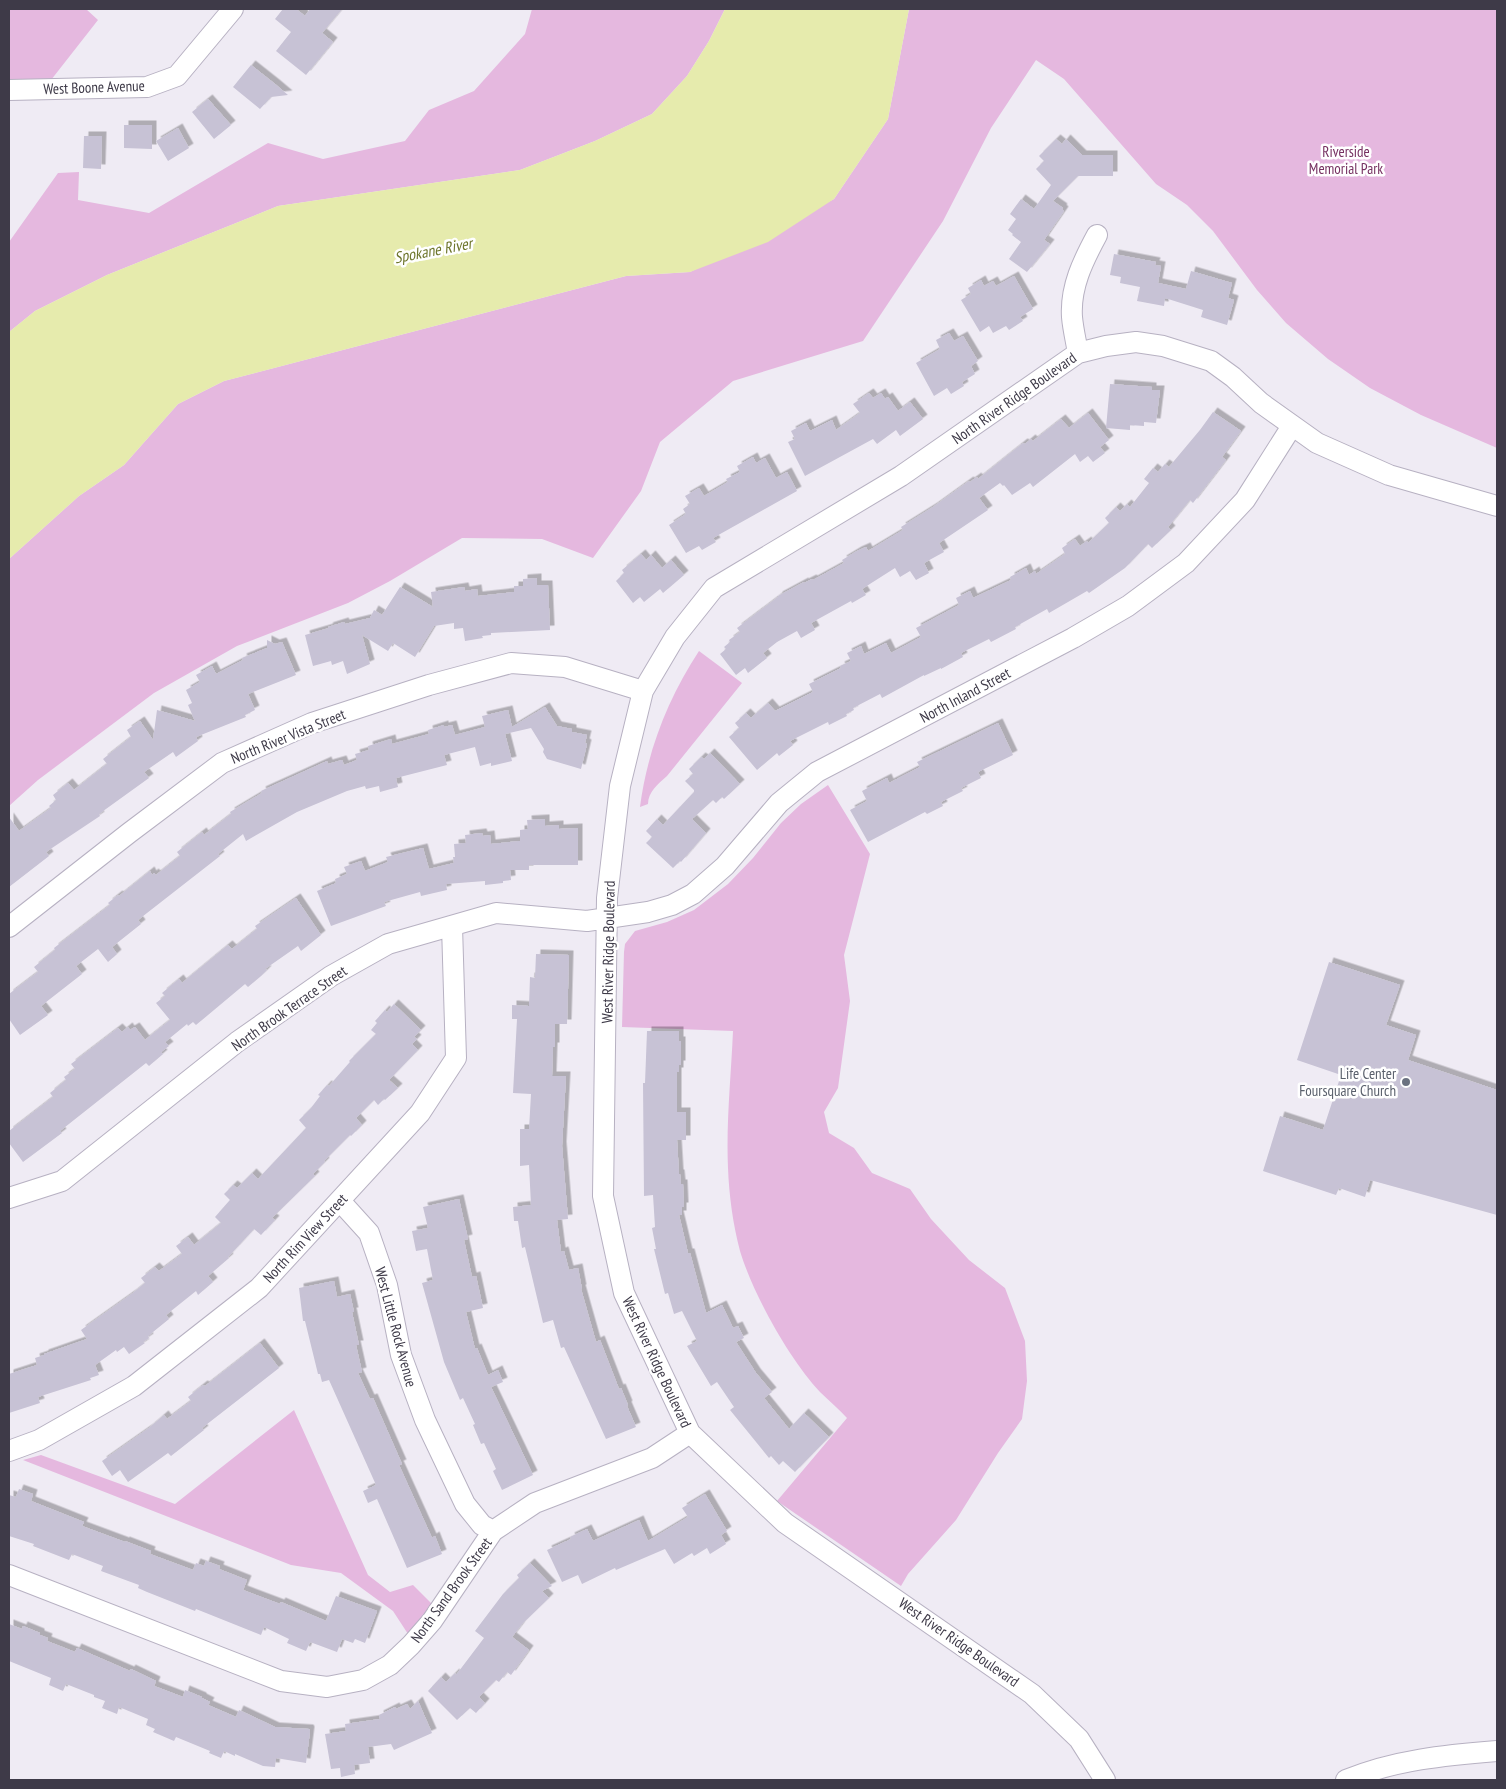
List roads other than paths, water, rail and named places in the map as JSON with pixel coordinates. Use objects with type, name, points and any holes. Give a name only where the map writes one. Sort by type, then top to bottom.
[{"type":"street","name":"West Boone Avenue","points":[[9,90],[147,87],[177,76],[233,9]]},
{"type":"street","points":[[1078,352],[1072,316],[1076,280],[1085,257],[1097,235]]},
{"type":"street","name":"North River Ridge Boulevard","points":[[643,691],[675,637],[714,588],[902,476],[1078,352],[1136,342],[1163,346],[1196,356],[1211,362],[1233,377],[1261,403],[1316,443],[1389,475],[1497,506]]},
{"type":"street","name":"North Inland Street","points":[[607,918],[648,912],[672,905],[693,894],[725,866],[779,803],[817,772],[1073,638],[1128,606],[1186,563],[1245,500],[1292,426]]},
{"type":"street","name":"North River Vista Street","points":[[9,927],[222,763],[312,723],[429,685],[511,662],[565,667],[643,691]]},
{"type":"street","name":"West River Ridge Boulevard","points":[[643,691],[620,786],[607,898],[603,1196],[624,1293],[690,1433],[785,1523],[1032,1694],[1079,1740],[1105,1780]]},
{"type":"street","name":"North Brook Terrace Street","points":[[9,1198],[62,1181],[238,1042],[331,976],[388,944],[496,913],[587,920],[607,918]]},
{"type":"street","name":"North Rim View Street","points":[[9,1451],[39,1440],[134,1386],[259,1288],[420,1113],[456,1058],[452,926]]},
{"type":"street","name":"West Little Rock Avenue","points":[[340,1201],[369,1233],[387,1285],[401,1355],[429,1428],[465,1504],[482,1525],[493,1531]]},
{"type":"street","name":"North Sand Brook Street","points":[[9,1575],[281,1681],[327,1687],[363,1680],[390,1665],[411,1646],[432,1621],[493,1531],[535,1503],[652,1458],[690,1433]]},
{"type":"street","points":[[1346,1780],[1388,1766],[1437,1756],[1497,1751]]},
{"type":"water","name":"Spokane River","points":[[725,9],[909,9],[888,119],[834,199],[768,242],[690,272],[626,276],[224,381],[178,404],[124,465],[79,496],[9,559],[9,332],[35,311],[107,275],[278,206],[520,170],[595,141],[652,114],[687,76],[709,41]]},
{"type":"place","name":"Life Center Foursquare Church","points":[[1406,1082]]},
{"type":"park label","name":"Riverside Memorial Park","points":[[1346,160]]}]
